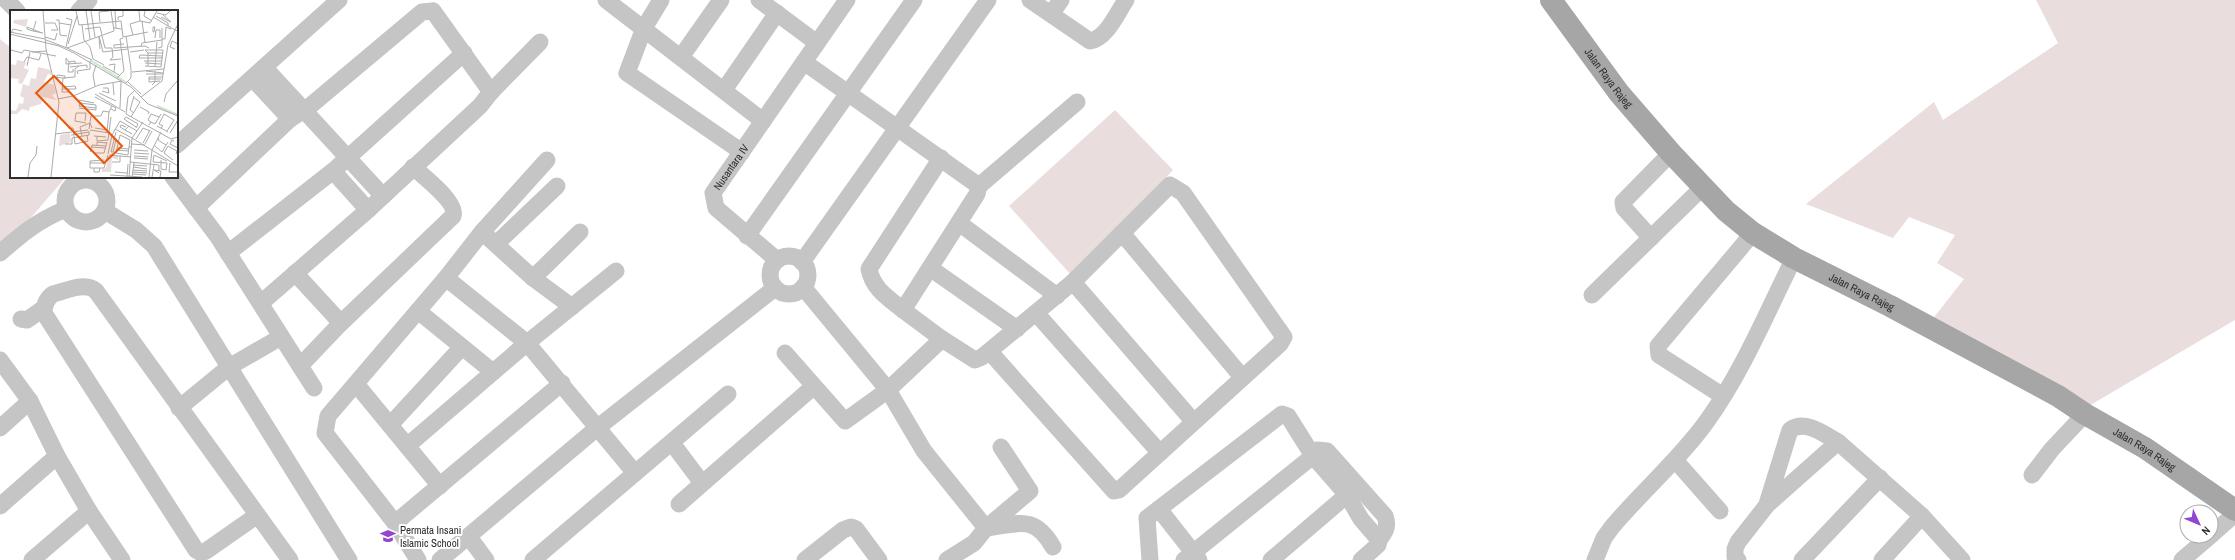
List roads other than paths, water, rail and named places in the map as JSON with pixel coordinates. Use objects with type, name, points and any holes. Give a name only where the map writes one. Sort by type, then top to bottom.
[{"type":"main road","name":"Jalan Raya Rajeg","points":[[1551,0],[1619,93],[1671,153],[1702,188],[1726,211],[1753,233],[1794,258],[1890,306],[2051,392],[2085,414],[2145,448],[2235,510]]},
{"type":"street","points":[[6,0],[16,10]]},
{"type":"street","points":[[80,10],[90,0]]},
{"type":"street","points":[[178,144],[339,0]]},
{"type":"street","points":[[606,0],[763,121]]},
{"type":"street","points":[[661,0],[644,28],[627,73],[742,152]]},
{"type":"street","points":[[681,57],[721,0]]},
{"type":"street","points":[[759,0],[817,43]]},
{"type":"street","name":"Nusantara IV","points":[[777,260],[716,208],[713,193],[846,0]]},
{"type":"street","points":[[747,236],[914,0]]},
{"type":"street","points":[[802,262],[988,0]]},
{"type":"street","points":[[1030,0],[1090,41],[1096,40],[1105,31],[1126,0]]},
{"type":"street","points":[[1050,14],[1061,0]]},
{"type":"street","points":[[196,208],[297,114],[422,12],[437,5],[464,52],[491,92]]},
{"type":"street","points":[[724,90],[777,14]]},
{"type":"street","points":[[261,303],[368,210],[413,166],[480,106],[491,92],[540,42]]},
{"type":"street","points":[[228,253],[333,170],[464,52]]},
{"type":"street","points":[[804,62],[979,186]]},
{"type":"street","points":[[259,73],[297,114],[348,157],[383,196]]},
{"type":"street","points":[[903,310],[977,194],[979,186],[1077,102]]},
{"type":"street","points":[[1650,238],[1624,208],[1623,202],[1671,153]]},
{"type":"street","points":[[941,158],[869,269],[871,279],[878,290],[942,340],[975,360],[990,352],[1073,282],[1166,187],[1170,185],[1175,186],[1183,193],[1284,337],[1280,344],[1193,421],[1119,490],[1111,490],[990,352]]},
{"type":"street","points":[[418,560],[395,523],[324,433],[328,416],[446,278],[482,232],[547,160]]},
{"type":"street","points":[[300,366],[341,323],[453,216],[454,209],[450,201],[413,166]]},
{"type":"street","points":[[333,170],[368,210]]},
{"type":"street","points":[[174,178],[228,253],[314,388]]},
{"type":"street","points":[[80,179],[93,181],[103,188],[107,199],[105,211],[97,220],[85,222],[74,219],[66,210],[65,198],[67,192],[80,179]]},
{"type":"street","points":[[496,244],[557,186]]},
{"type":"street","points":[[1592,295],[1702,188]]},
{"type":"street","points":[[0,253],[32,226],[44,218],[66,210]]},
{"type":"street","points":[[105,211],[136,230],[154,246],[349,560]]},
{"type":"street","points":[[959,223],[1057,296]]},
{"type":"street","points":[[482,232],[533,278],[572,307]]},
{"type":"street","points":[[533,278],[580,232]]},
{"type":"street","points":[[1122,233],[1242,377]]},
{"type":"street","points":[[1723,396],[1659,354],[1658,346],[1753,233]]},
{"type":"street","points":[[790,256],[802,262],[807,270],[807,279],[803,287],[794,293],[784,293],[775,288],[770,274],[777,260],[790,256]]},
{"type":"street","points":[[1595,560],[1604,538],[1612,527],[1675,460],[1707,421],[1723,396],[1752,343],[1794,258]]},
{"type":"street","points":[[930,268],[1017,329]]},
{"type":"street","points":[[407,446],[527,343],[616,271]]},
{"type":"street","points":[[294,273],[341,323]]},
{"type":"street","points":[[446,278],[527,343],[635,473]]},
{"type":"street","points":[[1073,282],[1193,421]]},
{"type":"street","points":[[256,516],[206,551],[201,553],[196,550],[44,313],[46,301],[53,294],[86,286],[92,287],[289,560]]},
{"type":"street","points":[[803,287],[888,390],[924,451],[986,528]]},
{"type":"street","points":[[440,560],[597,428],[775,288]]},
{"type":"street","points":[[21,319],[27,320],[44,308]]},
{"type":"street","points":[[418,311],[493,372]]},
{"type":"street","points":[[1036,313],[1160,452]]},
{"type":"street","points":[[179,408],[229,367],[281,337]]},
{"type":"street","points":[[784,353],[845,421],[888,390],[942,340]]},
{"type":"street","points":[[390,425],[462,347]]},
{"type":"street","points":[[1,363],[30,401],[57,456],[118,558]]},
{"type":"street","points":[[356,384],[440,486]]},
{"type":"street","points":[[395,523],[562,384]]},
{"type":"street","points":[[679,504],[813,387]]},
{"type":"street","points":[[533,560],[728,394]]},
{"type":"street","points":[[0,428],[30,401]]},
{"type":"street","points":[[1150,560],[1147,518],[1282,414],[1288,416],[1312,455],[1347,495],[1361,519],[1379,540]]},
{"type":"street","points":[[2032,475],[2052,449],[2085,414]]},
{"type":"street","points":[[1767,505],[1790,430],[1796,426],[1816,429],[1838,442],[1880,478],[1922,516],[1962,560]]},
{"type":"street","points":[[1738,560],[1735,557],[1735,549],[1738,542],[1767,505],[1838,442]]},
{"type":"street","points":[[672,443],[702,483]]},
{"type":"street","points":[[947,560],[974,543],[986,528],[1030,491],[1001,447]]},
{"type":"street","points":[[1159,509],[1193,558],[1317,450],[1327,451],[1385,516],[1387,522],[1386,531],[1379,540],[1378,545],[1360,560]]},
{"type":"street","points":[[0,506],[57,456]]},
{"type":"street","points":[[1675,460],[1720,511]]},
{"type":"street","points":[[1802,560],[1880,478]]},
{"type":"street","points":[[1271,560],[1347,495]]},
{"type":"street","points":[[32,560],[89,511]]},
{"type":"street","points":[[2219,527],[2235,514]]},
{"type":"street","points":[[1882,560],[1922,516]]},
{"type":"street","points":[[986,528],[1028,523],[1037,526],[1046,534],[1053,547]]},
{"type":"street","points":[[805,560],[843,530],[851,527],[856,529],[878,560]]},
{"type":"street","points":[[469,537],[486,560]]},
{"type":"street","points":[[2182,560],[2200,544]]},
{"type":"place","name":"Permata Insani Islamic School","points":[[388,536]]}]
